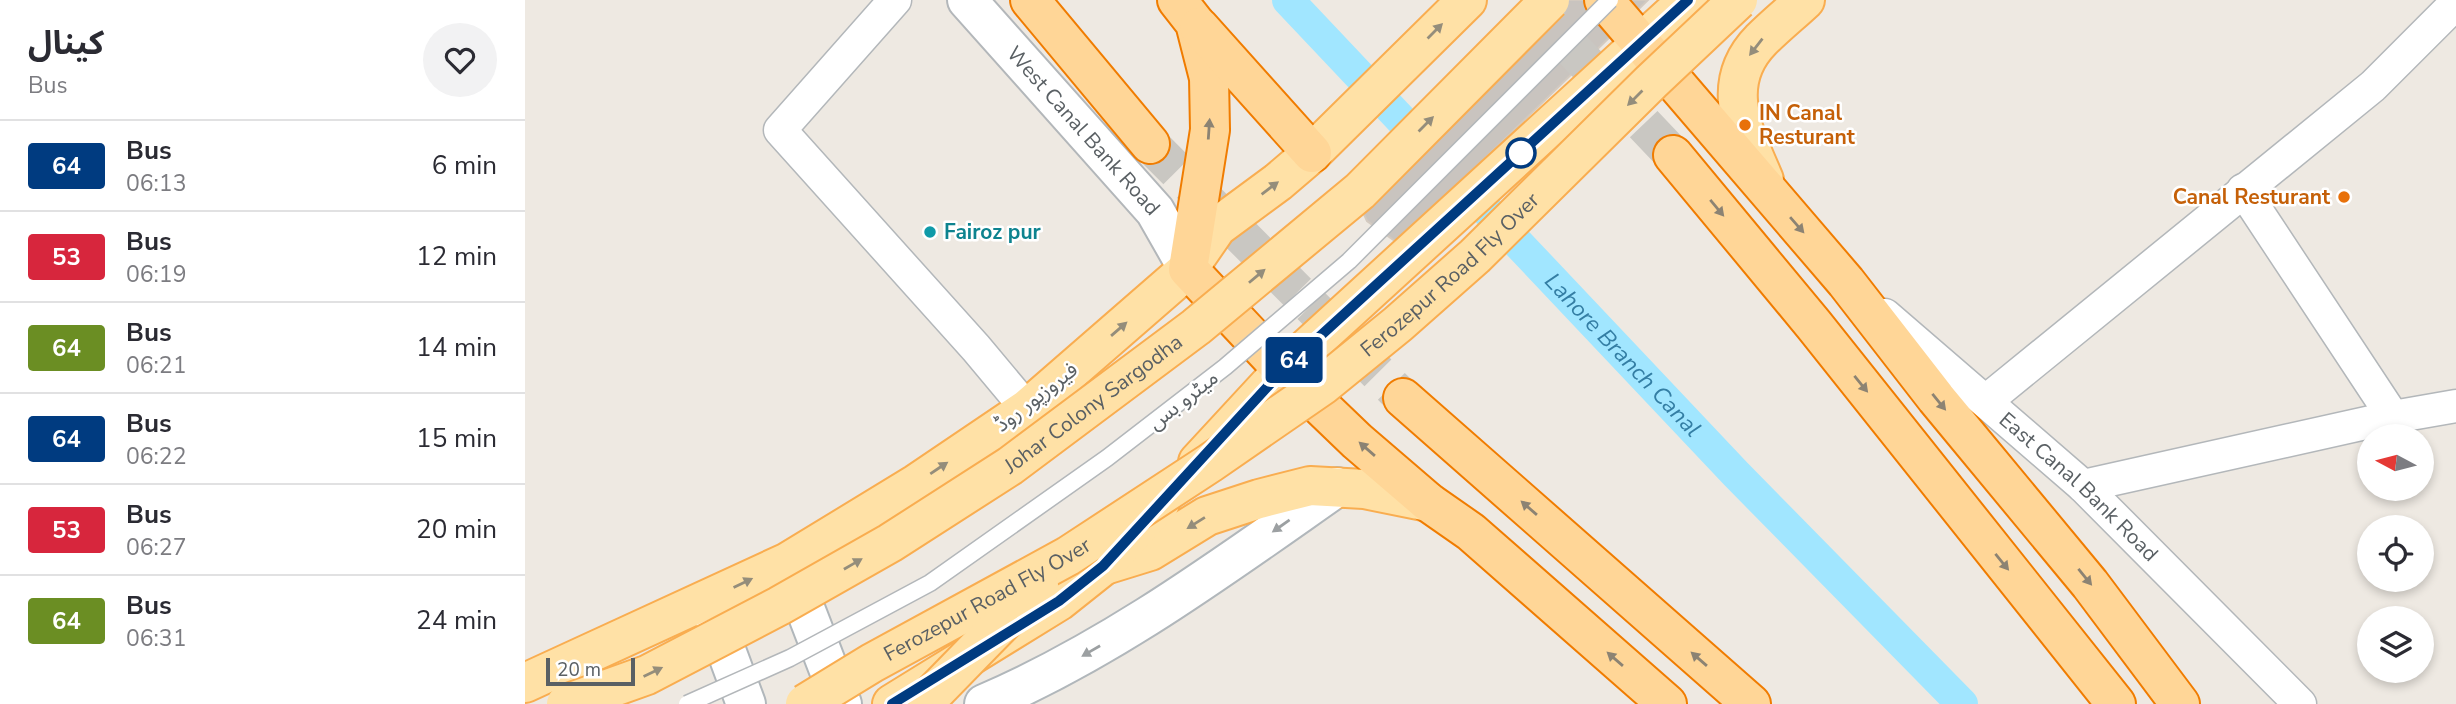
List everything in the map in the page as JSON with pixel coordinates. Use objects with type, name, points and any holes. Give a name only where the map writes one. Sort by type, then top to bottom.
[{"type":"highway","points":[[1030,0],[1150,144]]},
{"type":"highway","points":[[1607,0],[1640,43],[1846,282],[1936,398],[2090,584],[2180,704]]},
{"type":"highway","points":[[1186,12],[1209,78],[1210,130],[1188,270],[1283,370],[1357,440],[1428,502],[1471,532],[1667,704]]},
{"type":"highway","points":[[1186,12],[1312,153]]},
{"type":"highway","points":[[1673,155],[1814,325],[2116,704]]},
{"type":"highway","points":[[1403,398],[1751,704]]},
{"type":"main road","name":"West Canal Bank Road","points":[[967,0],[1155,211],[1188,270]]},
{"type":"main road","name":"فیروزپور روڈ","points":[[525,683],[787,562],[916,484],[1027,410],[1188,270],[1217,227],[1312,153],[1467,0]]},
{"type":"main road","name":"Johar Colony Sargodha","points":[[566,704],[647,676],[779,606],[890,543],[1010,466],[1196,327],[1360,191],[1550,0]]},
{"type":"main road","points":[[922,704],[1085,561],[1283,370],[1688,0]]},
{"type":"main road","name":"Ferozepur Road Fly Over","points":[[805,704],[872,663],[1085,561],[1210,463],[1323,385],[1475,256],[1738,0]]},
{"type":"main road","points":[[1770,194],[1738,116],[1737,86],[1743,65],[1759,41],[1805,0]]},
{"type":"main road","points":[[892,704],[1059,601],[1085,561],[1150,551],[1207,516],[1310,486],[1364,489],[1428,502]]},
{"type":"main road","points":[[984,704],[1091,652],[1198,584],[1337,487]]},
{"type":"main road","points":[[787,562],[842,704]]},
{"type":"main road","points":[[707,601],[745,704]]},
{"type":"main road","points":[[525,698],[542,697],[550,704]]},
{"type":"street","points":[[895,0],[780,130],[976,348],[1027,410]]},
{"type":"street","points":[[1986,401],[2373,86],[2451,19]]},
{"type":"street","points":[[2243,190],[2393,417]]},
{"type":"street","name":"East Canal Bank Road","points":[[1846,282],[2083,486],[2300,704]]},
{"type":"street","points":[[2083,486],[2393,417],[2456,406]]},
{"type":"lane","name":"میٹرو بس","points":[[687,704],[790,658],[930,583],[1107,458],[1225,367],[1349,261],[1607,0]]},
{"type":"building","points":[[1567,0],[1648,0],[1399,244],[1367,221],[1358,201]]},
{"type":"waterway","name":"Lahore Branch Canal","points":[[1288,0],[1736,474],[1962,704]]},
{"type":"tunnel","points":[[1526,0],[1673,155]]},
{"type":"tunnel","points":[[1150,144],[1403,398]]},
{"type":"bus line","name":"64","points":[[892,704],[1059,601],[1103,566],[1283,370],[1688,0]]},
{"type":"place","name":"IN Canal Resturant","points":[[1745,125]]},
{"type":"place","name":"Canal Resturant","points":[[2344,197]]},
{"type":"place","name":"Fairoz pur","points":[[930,232]]}]
